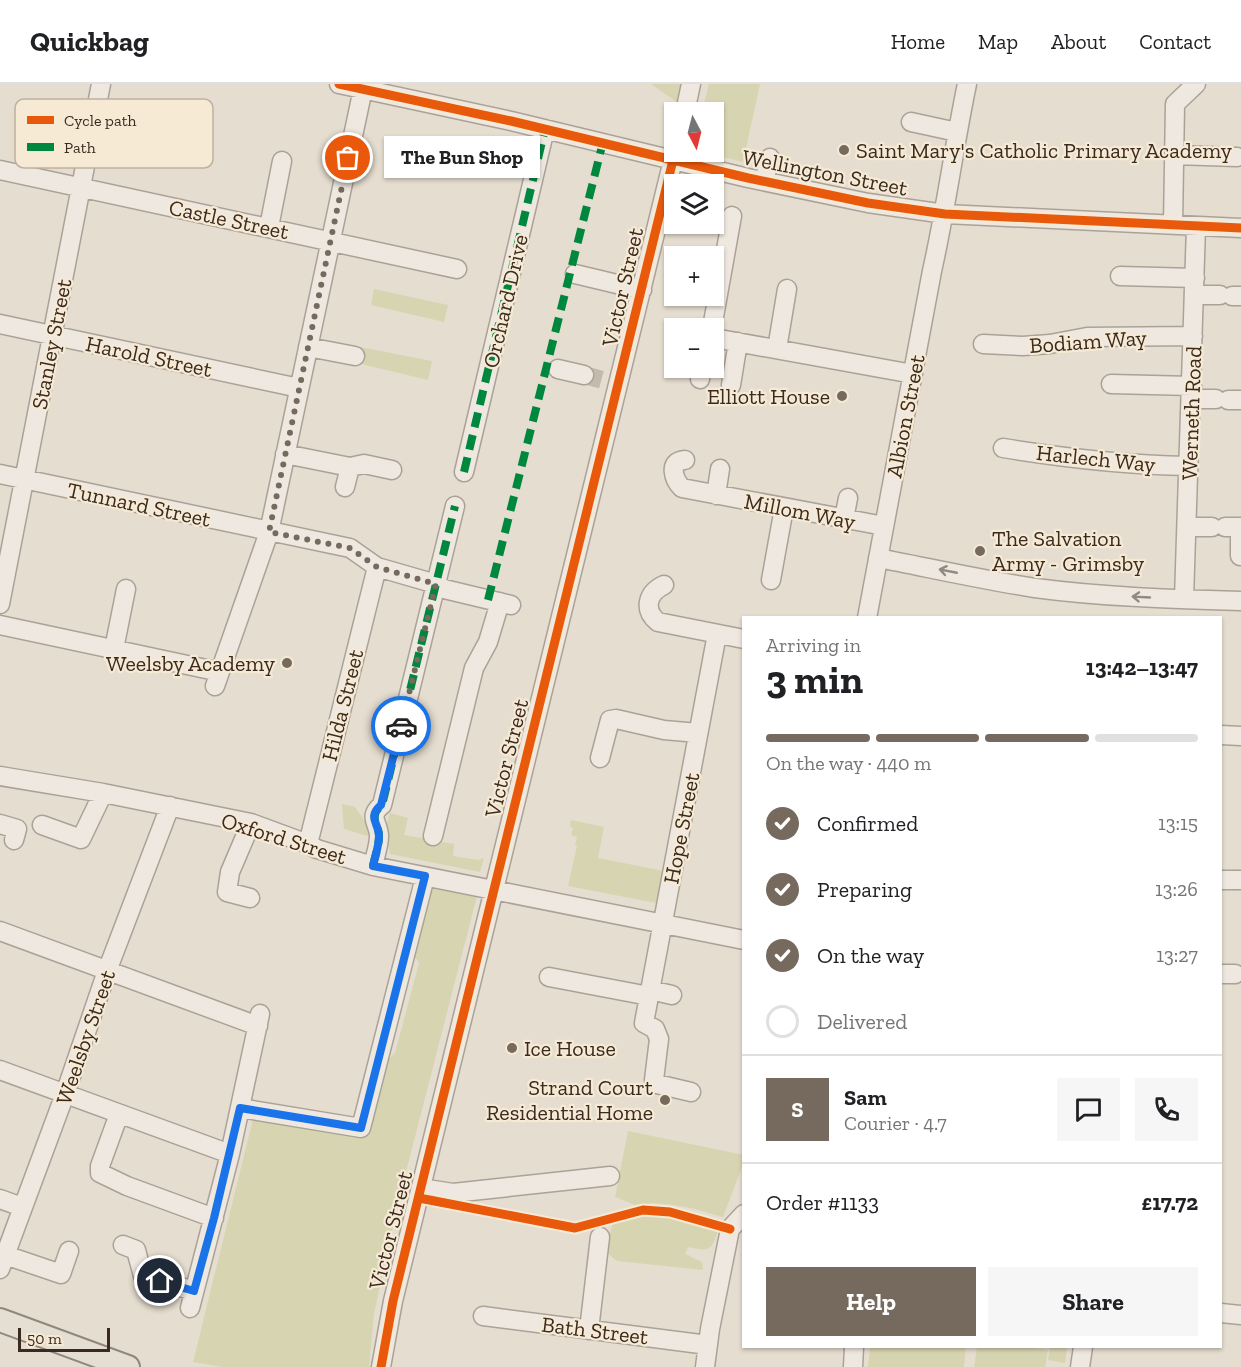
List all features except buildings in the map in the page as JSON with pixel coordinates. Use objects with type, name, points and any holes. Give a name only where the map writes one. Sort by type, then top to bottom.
[{"type":"main road","points":[[0,1320],[128,1367]]},
{"type":"main road","points":[[0,1337],[82,1367]]},
{"type":"street","name":"Stanley Street","points":[[98,99],[101,84]]},
{"type":"street","name":"Wellington Street","points":[[339,84],[363,87],[664,154]]},
{"type":"street","points":[[687,102],[691,84]]},
{"type":"street","name":"Albion Street","points":[[867,616],[932,271],[945,214],[957,132],[968,84]]},
{"type":"street","points":[[1173,225],[1174,104],[1196,84]]},
{"type":"street","points":[[0,625],[114,649],[218,679],[273,532],[285,454],[363,87]]},
{"type":"street","points":[[911,122],[957,132]]},
{"type":"street","name":"Orchard Drive","points":[[464,472],[545,129]]},
{"type":"street","points":[[1173,155],[1237,157]]},
{"type":"street","points":[[764,181],[770,158]]},
{"type":"street","points":[[269,227],[282,161]]},
{"type":"street","name":"Victor Street","points":[[381,1367],[393,1301],[494,889],[611,382],[642,290],[673,162]]},
{"type":"street","name":"Wellington Street","points":[[696,162],[764,181],[868,203],[945,214],[1241,228]]},
{"type":"street","name":"Stanley Street","points":[[0,604],[85,168]]},
{"type":"street","name":"Castle Street","points":[[0,170],[457,269]]},
{"type":"street","points":[[717,318],[732,216]]},
{"type":"street","name":"Werneth Road","points":[[1184,599],[1196,226]]},
{"type":"street","points":[[575,274],[642,290]]},
{"type":"street","points":[[1120,276],[1194,287],[1231,296]]},
{"type":"street","points":[[777,349],[787,289]]},
{"type":"street","name":"Harold Street","points":[[0,324],[299,388]]},
{"type":"street","name":"Bodiam Way","points":[[983,344],[1050,345],[1087,337],[1193,336]]},
{"type":"street","points":[[724,338],[913,374]]},
{"type":"street","points":[[731,385],[738,342]]},
{"type":"street","points":[[308,346],[355,356]]},
{"type":"street","points":[[558,369],[584,375]]},
{"type":"street","points":[[1111,384],[1192,393],[1228,400]]},
{"type":"street","name":"Harlech Way","points":[[1004,448],[1061,457],[1146,465],[1188,466]]},
{"type":"street","points":[[285,454],[350,467],[364,464],[392,470]]},
{"type":"street","name":"Millom Way","points":[[685,460],[679,461],[673,473],[682,488],[884,526]]},
{"type":"street","points":[[345,487],[350,467]]},
{"type":"street","name":"Millom Way","points":[[716,495],[720,469]]},
{"type":"street","name":"Tunnard Street","points":[[0,474],[350,548],[377,567],[436,584],[444,589],[505,604],[489,642],[474,668],[434,836]]},
{"type":"street","points":[[844,519],[848,498]]},
{"type":"street","points":[[373,866],[380,834],[374,822],[376,810],[381,805],[456,506]]},
{"type":"street","points":[[771,580],[784,508]]},
{"type":"street","points":[[1187,527],[1229,525],[1240,556]]},
{"type":"street","points":[[878,558],[1034,587],[1107,596],[1241,601]]},
{"type":"street","name":"Hilda Street","points":[[308,844],[377,567]]},
{"type":"street","points":[[664,585],[653,592],[649,598],[649,612],[653,618],[665,624],[742,639]]},
{"type":"street","points":[[114,649],[126,589]]},
{"type":"street","name":"Hope Street","points":[[691,1092],[657,1084],[654,1080],[659,1039],[655,1029],[644,1023],[717,634]]},
{"type":"street","points":[[600,758],[610,720],[616,719],[664,730],[698,733]]},
{"type":"street","points":[[1222,735],[1241,736]]},
{"type":"street","name":"Oxford Street","points":[[0,776],[103,793],[251,824],[317,849],[373,866],[742,940]]},
{"type":"street","points":[[42,825],[81,839],[103,793]]},
{"type":"street","name":"Weelsby Street","points":[[3,1262],[65,1095],[107,971],[170,806]]},
{"type":"street","points":[[0,824],[17,829],[14,840]]},
{"type":"street","points":[[250,898],[227,892],[230,872],[251,824]]},
{"type":"street","points":[[240,1108],[361,1128],[425,876]]},
{"type":"street","points":[[1222,880],[1241,880]]},
{"type":"street","points":[[0,931],[216,1011],[259,1020],[230,1154],[192,1300],[143,1276],[136,1250],[123,1245]]},
{"type":"street","points":[[549,977],[672,995]]},
{"type":"street","points":[[0,1070],[230,1154]]},
{"type":"street","points":[[119,1114],[100,1166],[100,1173],[127,1186],[214,1218]]},
{"type":"street","points":[[421,1188],[453,1193],[610,1176]]},
{"type":"street","points":[[0,1199],[22,1207]]},
{"type":"street","points":[[705,1367],[730,1229],[742,1216]]},
{"type":"street","points":[[589,1330],[600,1237]]},
{"type":"street","points":[[3,1262],[61,1275],[69,1251]]},
{"type":"street","points":[[1222,1313],[1241,1316]]},
{"type":"street","name":"Bath Street","points":[[483,1316],[708,1345]]},
{"type":"street","points":[[853,1367],[854,1348]]},
{"type":"street","points":[[1080,1367],[1083,1348]]},
{"type":"shaded area","points":[[651,84],[683,84],[677,102]]},
{"type":"shaded area","points":[[709,84],[760,84],[743,162],[724,157],[724,102],[704,102]]},
{"type":"shaded area","points":[[374,289],[448,305],[444,322],[371,305]]},
{"type":"shaded area","points":[[360,347],[432,361],[428,380],[357,363]]},
{"type":"shaded area","points":[[342,804],[355,807],[371,830],[367,836],[344,829]]},
{"type":"shaded area","points":[[390,813],[408,818],[404,835],[454,844],[453,856],[478,860],[484,858],[480,872],[390,854],[385,828]]},
{"type":"shaded area","points":[[571,820],[604,827],[598,858],[664,871],[658,901],[656,903],[568,886],[577,846],[575,845],[577,837],[571,835],[573,828],[570,827]]},
{"type":"shaded area","points":[[433,883],[473,892],[477,896],[397,1207],[374,1314],[369,1367],[223,1367],[193,1362],[254,1115],[370,1129],[386,1062],[395,1053],[419,963],[415,957]]},
{"type":"shaded area","points":[[628,1131],[742,1155],[742,1167],[723,1217],[674,1205],[653,1203],[635,1205],[615,1197]]},
{"type":"shaded area","points":[[648,1214],[684,1218],[718,1230],[709,1248],[688,1247],[685,1254],[702,1262],[703,1270],[617,1261],[606,1252],[613,1221]]},
{"type":"shaded area","points":[[870,1348],[966,1348],[964,1367],[868,1367]]},
{"type":"shaded area","points":[[977,1348],[1048,1350],[1045,1367],[974,1367]]},
{"type":"shaded area","points":[[1050,1348],[1067,1348],[1065,1363],[1048,1360]]},
{"type":"tunnel","points":[[584,375],[603,380]]},
{"type":"marked path","points":[[464,472],[545,129]]},
{"type":"marked path","points":[[488,600],[603,142]]},
{"type":"marked path","points":[[373,866],[379,836],[374,817],[382,805],[455,506]]},
{"type":"cycle path","points":[[339,84],[511,121],[748,178],[868,203],[945,214],[1241,228]]},
{"type":"cycle path","points":[[381,1367],[393,1301],[673,162]]},
{"type":"cycle path","points":[[419,1198],[575,1228],[643,1210],[670,1212],[730,1229]]},
{"type":"way so far","points":[[348,158],[269,532],[350,548],[366,557],[377,567],[436,584],[401,726]]},
{"type":"place","name":"Saint Mary's Catholic Primary Academy","points":[[844,150]]},
{"type":"place","name":"The Bun Shop","points":[[348,158]]},
{"type":"place","name":"Elliott House","points":[[842,396]]},
{"type":"place","name":"The Salvation Army - Grimsby","points":[[980,551]]},
{"type":"place","name":"Weelsby Academy","points":[[287,663]]},
{"type":"place","name":"Ice House","points":[[512,1048]]},
{"type":"place","name":"Strand Court Residential Home","points":[[665,1100]]},
{"type":"route","points":[[160,1281],[194,1291],[240,1108],[361,1128],[425,876],[373,866],[380,834],[374,822],[376,810],[381,805],[401,726]]}]
